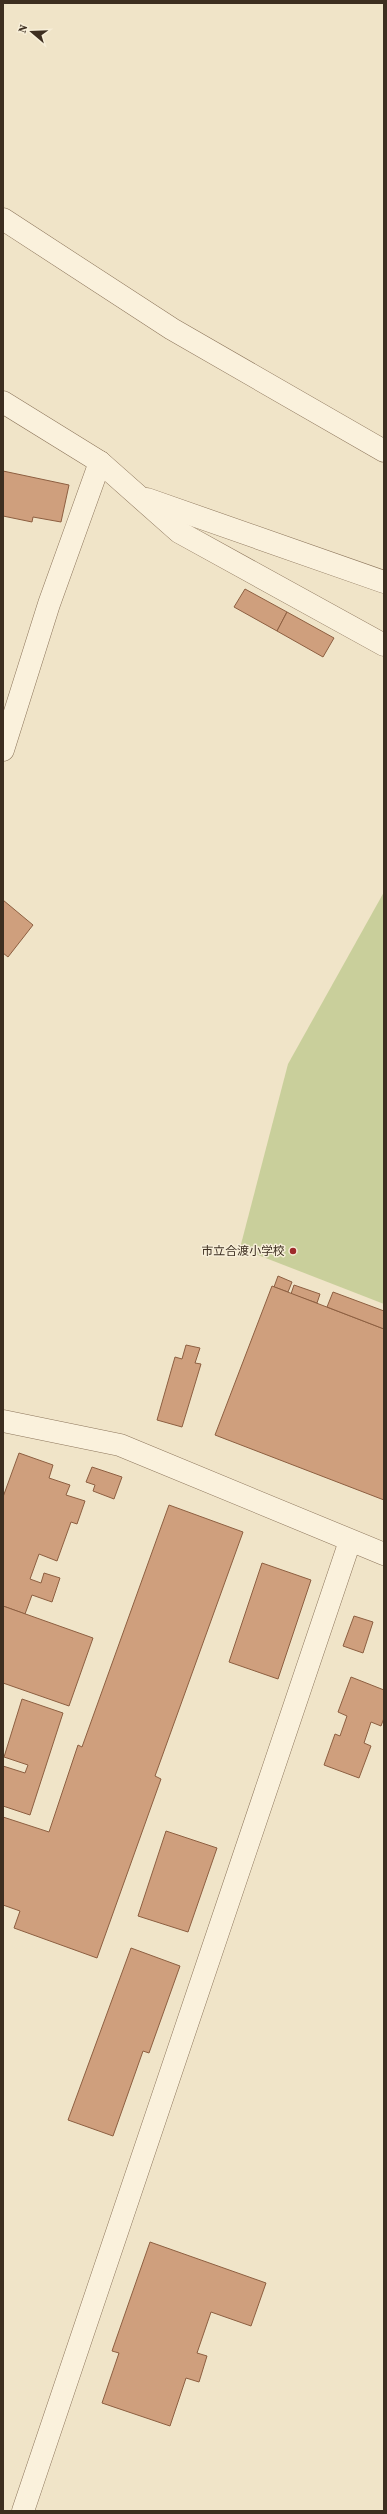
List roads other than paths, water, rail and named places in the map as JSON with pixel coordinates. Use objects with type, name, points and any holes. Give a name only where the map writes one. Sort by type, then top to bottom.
[{"type":"street","points":[[3,219],[172,329],[384,451]]},
{"type":"street","points":[[3,402],[100,462],[179,532],[384,645]]},
{"type":"street","points":[[3,750],[49,604],[100,462]]},
{"type":"street","points":[[138,495],[384,582]]},
{"type":"street","points":[[3,1421],[120,1445],[384,1554]]},
{"type":"street","points":[[23,2511],[350,1541]]},
{"type":"place","name":"市立合渡小学校","points":[[293,1251]]}]
